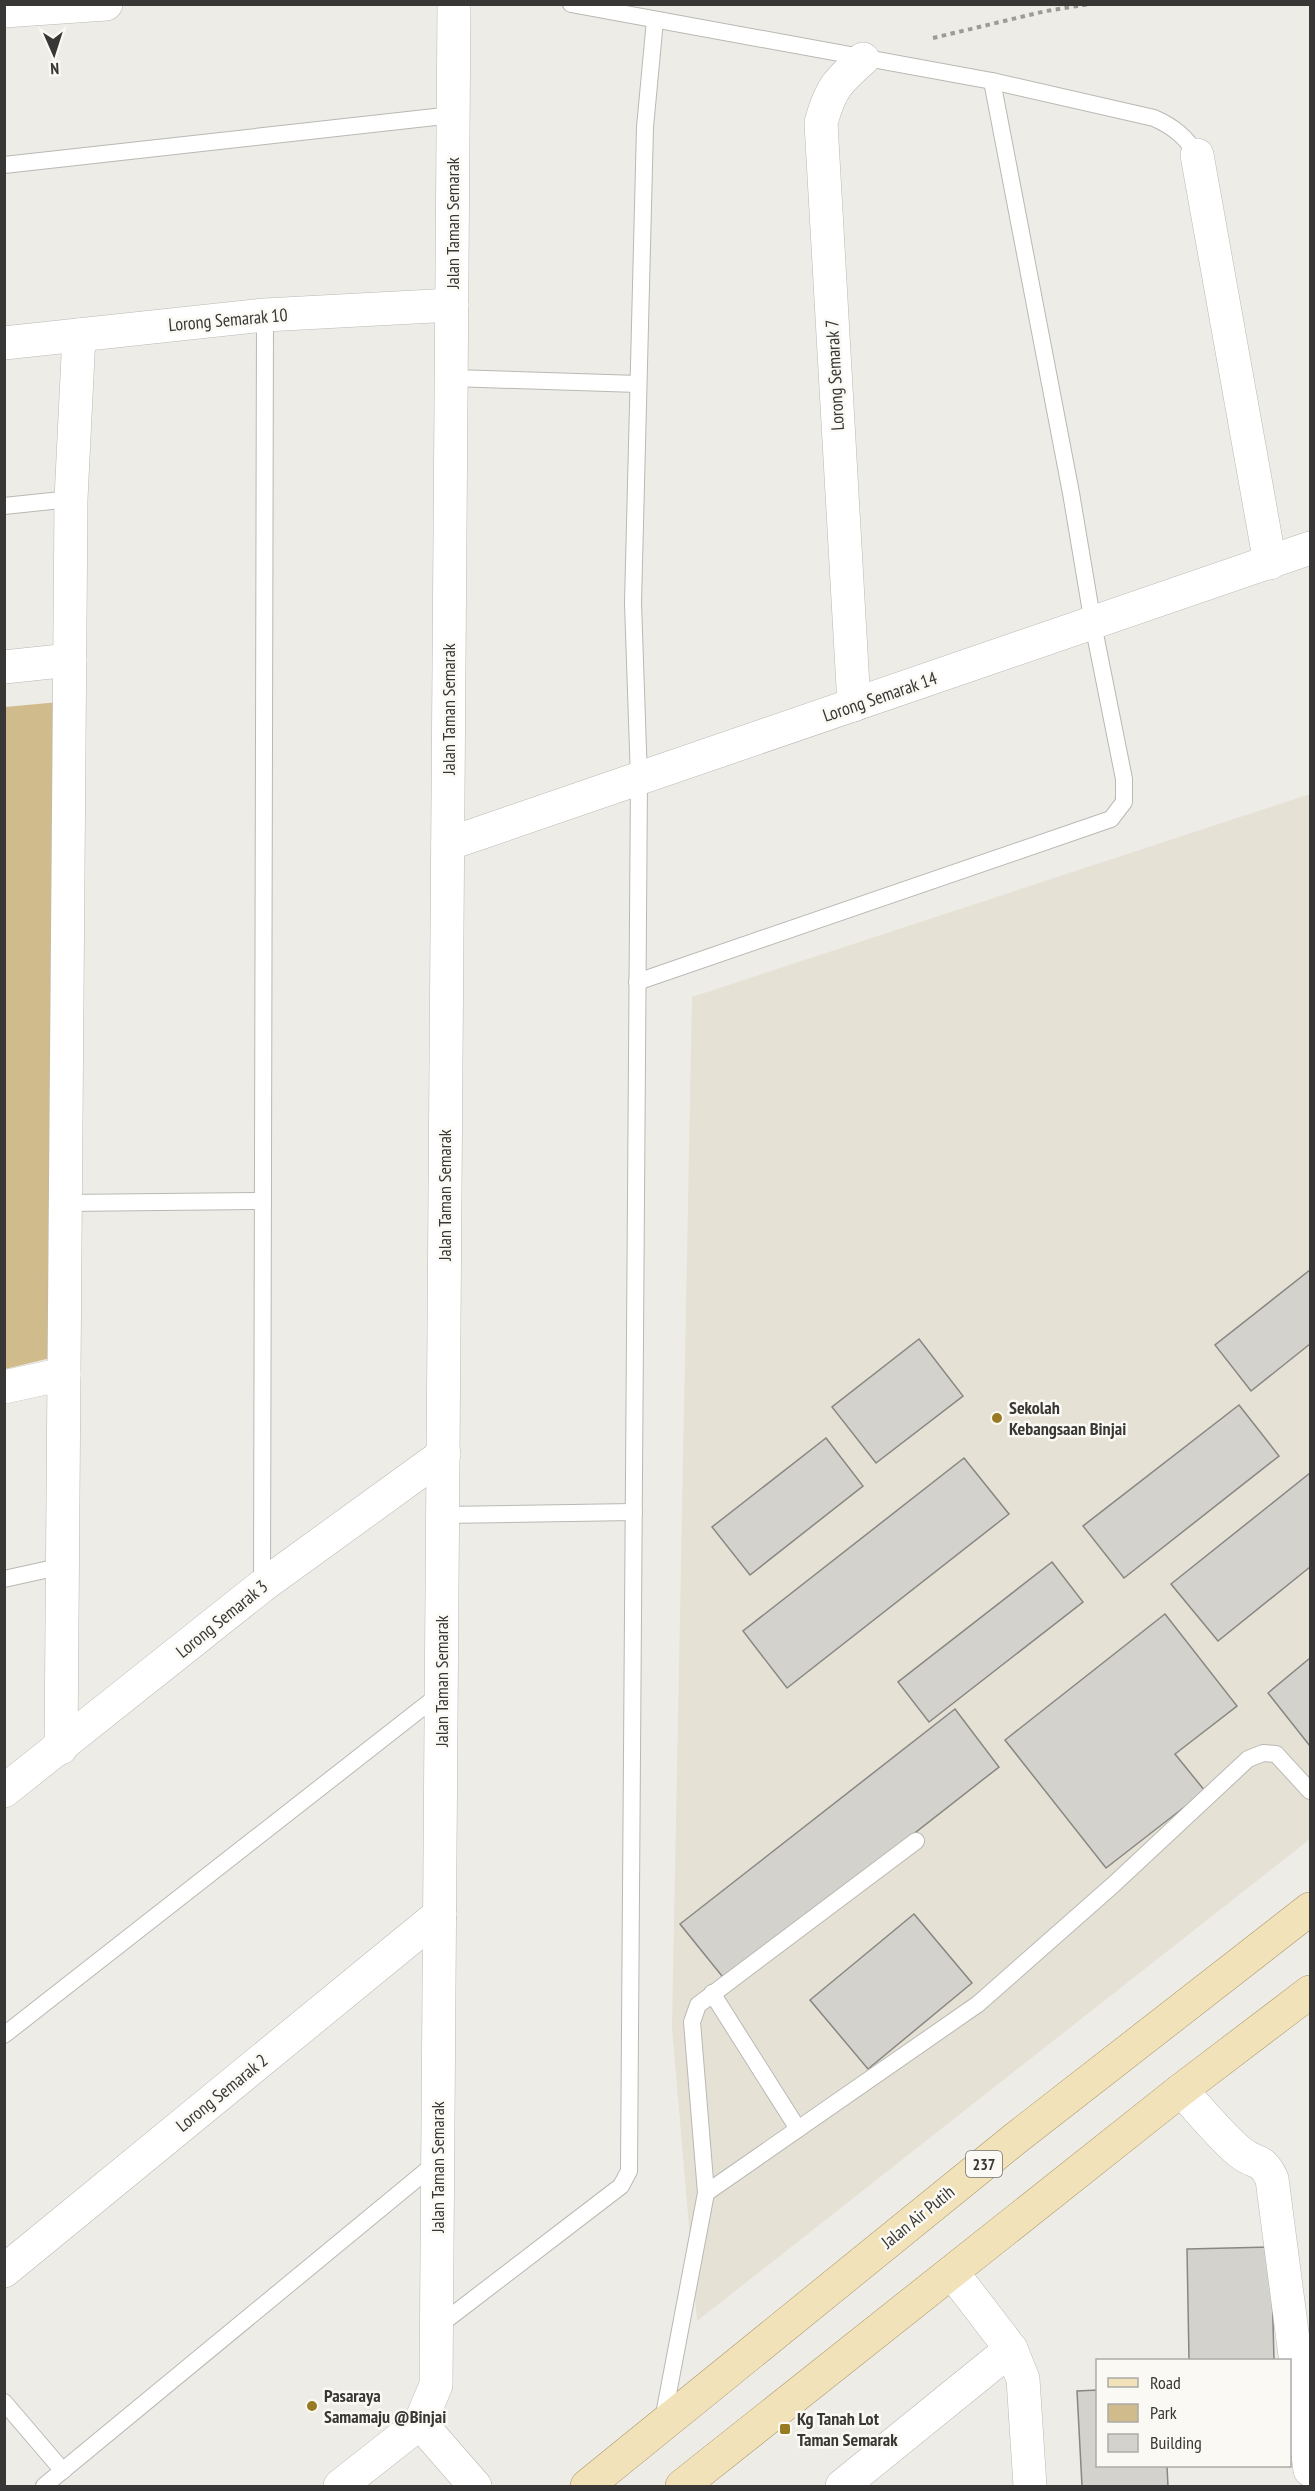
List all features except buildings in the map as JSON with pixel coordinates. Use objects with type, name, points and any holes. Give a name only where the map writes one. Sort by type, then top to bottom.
[{"type":"main road","name":"Jalan Air Putih","points":[[587,2487],[1016,2138],[1311,1909]]},
{"type":"main road","points":[[682,2487],[1181,2090],[1311,1992]]},
{"type":"street","points":[[4,11],[106,4]]},
{"type":"street","name":"Jalan Taman Semarak","points":[[420,2423],[436,2385],[454,4]]},
{"type":"street","name":"Lorong Semarak 7","points":[[854,705],[821,123],[835,84],[863,59]]},
{"type":"street","points":[[1197,155],[1270,562]]},
{"type":"street","name":"Lorong Semarak 10","points":[[4,343],[265,315],[452,305]]},
{"type":"street","points":[[61,1748],[71,500],[79,336]]},
{"type":"street","name":"Lorong Semarak 14","points":[[448,844],[1311,548]]},
{"type":"street","points":[[4,667],[70,660]]},
{"type":"street","points":[[4,1387],[64,1374]]},
{"type":"street","name":"Lorong Semarak 3","points":[[4,1791],[262,1587],[444,1454]]},
{"type":"street","name":"Lorong Semarak 2","points":[[4,2271],[440,1914]]},
{"type":"street","points":[[1181,2090],[1242,2154],[1257,2159],[1266,2167],[1272,2179],[1311,2470]]},
{"type":"street","points":[[952,2272],[1011,2349],[1023,2379],[1030,2487]]},
{"type":"street","points":[[842,2487],[1011,2349]]},
{"type":"street","points":[[340,2487],[420,2423],[475,2487]]},
{"type":"lane","points":[[571,4],[992,81],[1154,118],[1173,126],[1188,140],[1197,155]]},
{"type":"lane","points":[[436,2327],[621,2186],[629,2171],[639,779],[633,603],[645,126],[655,20]]},
{"type":"lane","points":[[637,982],[1111,819],[1124,802],[1124,779],[992,81]]},
{"type":"lane","points":[[4,165],[453,115]]},
{"type":"lane","points":[[262,1587],[265,315]]},
{"type":"lane","points":[[452,378],[638,384]]},
{"type":"lane","points":[[4,506],[71,500]]},
{"type":"lane","points":[[65,1203],[263,1201]]},
{"type":"lane","points":[[443,1515],[634,1512]]},
{"type":"lane","points":[[4,1579],[63,1566]]},
{"type":"lane","points":[[4,2035],[442,1693]]},
{"type":"lane","points":[[706,2193],[978,2004],[1113,1885],[1248,1759],[1263,1753],[1276,1754],[1311,1791]]},
{"type":"lane","points":[[662,2424],[706,2193],[692,2022],[698,2005],[916,1841]]},
{"type":"lane","points":[[712,1993],[798,2129]]},
{"type":"lane","points":[[44,2487],[438,2161]]},
{"type":"lane","points":[[4,2402],[63,2471]]},
{"type":"path","points":[[929,39],[992,22],[1090,4]]},
{"type":"shaded area","name":"Sekolah Kebangsaan Binjai","points":[[1310,794],[1310,1839],[697,2321],[672,2027],[692,997]]},
{"type":"green space","points":[[59,702],[59,1356],[5,1369],[5,707]]},
{"type":"place","name":"Sekolah Kebangsaan Binjai","points":[[997,1418]]},
{"type":"place","name":"Pasaraya Samamaju @Binjai","points":[[312,2406]]},
{"type":"place","name":"Kg Tanah Lot Taman Semarak","points":[[785,2429]]}]
